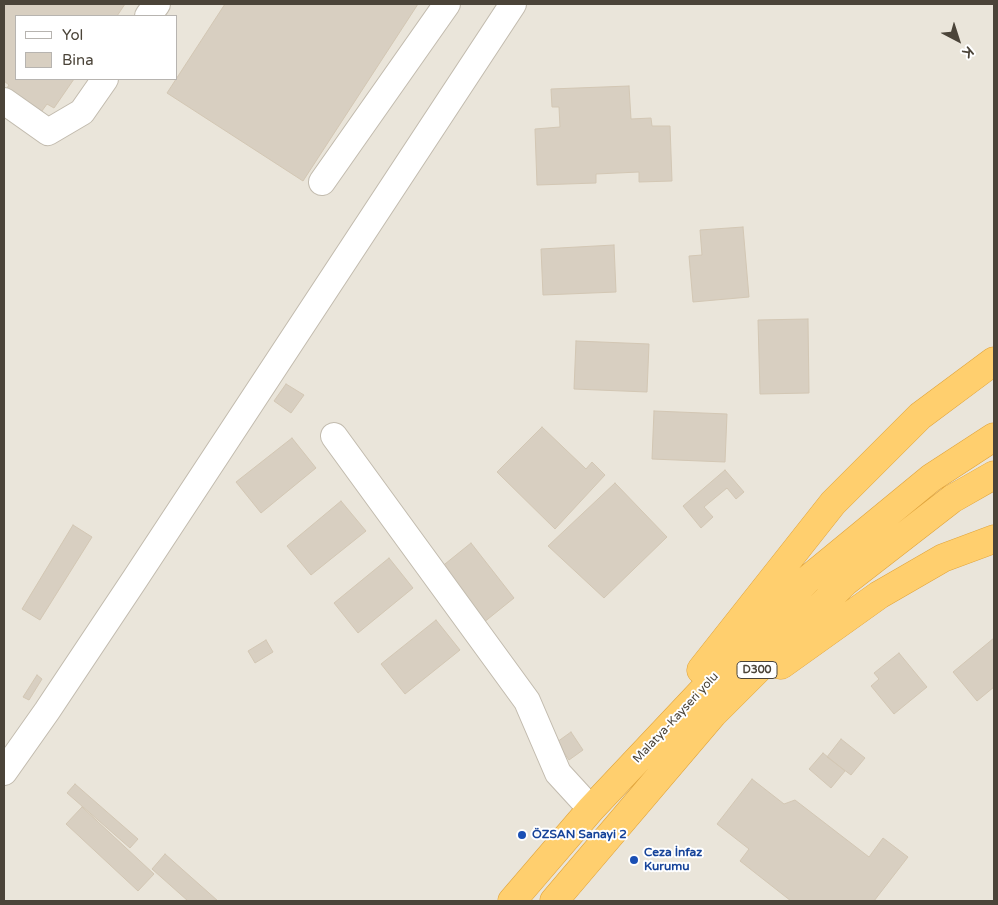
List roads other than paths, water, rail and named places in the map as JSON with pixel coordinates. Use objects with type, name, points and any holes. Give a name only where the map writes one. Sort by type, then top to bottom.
[{"type":"highway","points":[[591,809],[832,503],[920,416],[994,361]]},
{"type":"highway","name":"Malatya-Kayseri yolu","points":[[512,901],[591,809],[807,580],[931,478],[994,437]]},
{"type":"highway","name":"D300","points":[[554,901],[713,714],[845,582],[952,500],[994,475]]},
{"type":"highway","points":[[713,714],[879,595],[943,558],[994,539]]},
{"type":"street","points":[[149,15],[157,4]]},
{"type":"street","points":[[322,182],[447,4]]},
{"type":"street","points":[[4,772],[135,579],[513,4]]},
{"type":"street","points":[[4,101],[48,132],[82,112],[104,80]]},
{"type":"street","points":[[334,436],[527,701],[558,773],[591,809]]},
{"type":"place","name":"ÖZSAN Sanayi 2","points":[[522,835]]},
{"type":"place","name":"Ceza İnfaz Kurumu","points":[[634,860]]}]
